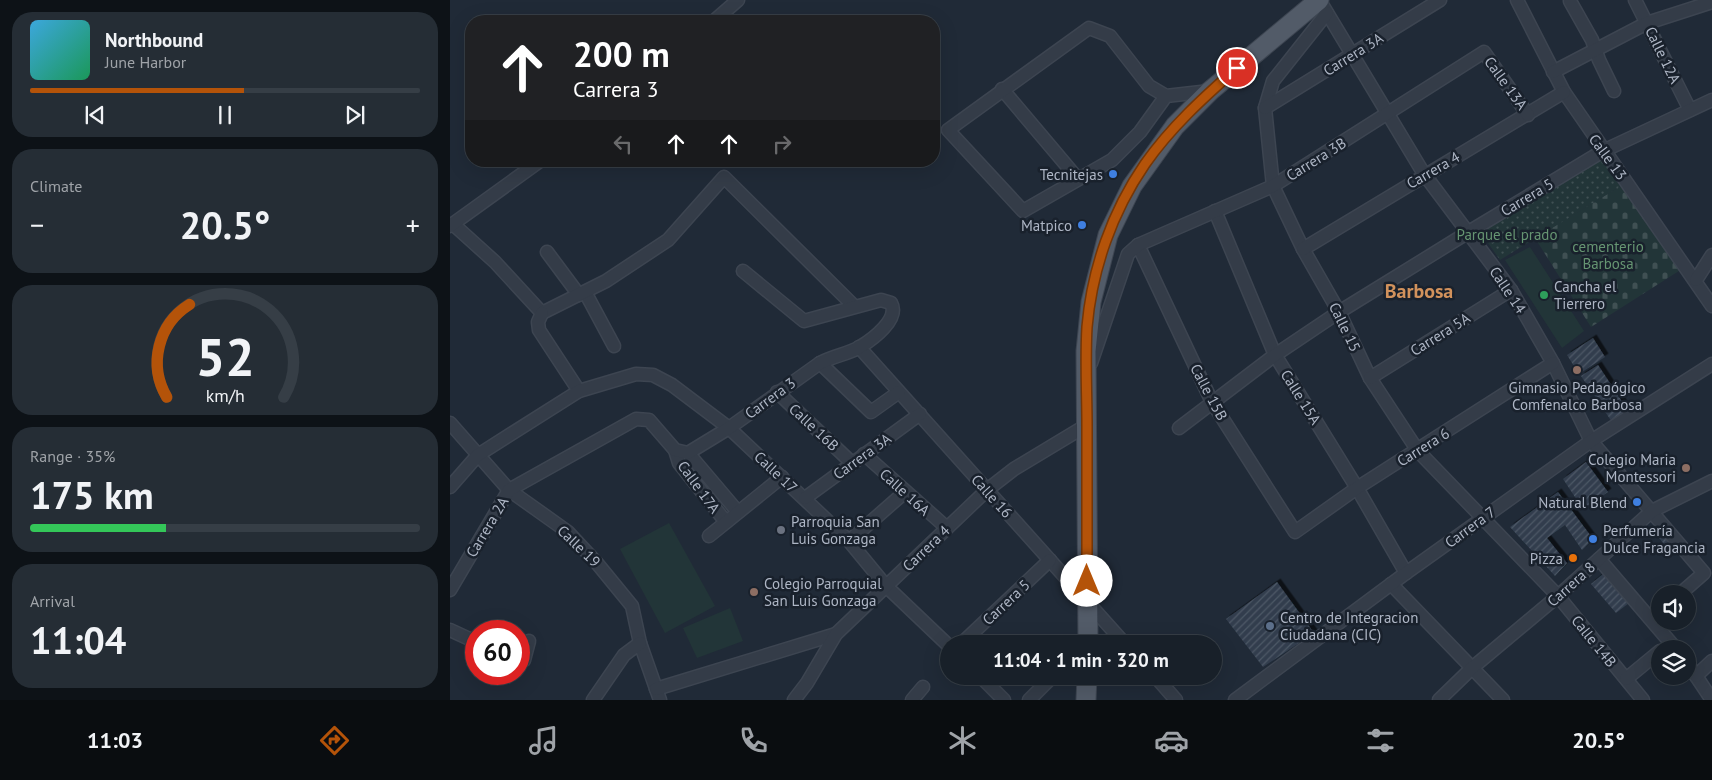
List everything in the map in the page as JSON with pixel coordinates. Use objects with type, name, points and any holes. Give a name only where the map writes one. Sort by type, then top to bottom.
[{"type":"main road","points":[[1088,635],[1086,376],[1088,326],[1091,302],[1108,235],[1132,186],[1145,165],[1175,126],[1210,91],[1322,4]]},
{"type":"main road","points":[[1086,700],[1087,685]]},
{"type":"street","points":[[721,15],[738,0]]},
{"type":"street","name":"Carrera 3A","points":[[1265,108],[1440,0]]},
{"type":"street","name":"Calle 13","points":[[1517,0],[1564,92],[1603,151],[1696,280],[1712,306]]},
{"type":"street","name":"Calle 12A","points":[[1635,0],[1690,110]]},
{"type":"street","points":[[1570,1],[1596,50],[1614,91]]},
{"type":"street","points":[[1553,72],[1647,22],[1712,2]]},
{"type":"street","points":[[1265,108],[1273,82],[1322,4]]},
{"type":"street","name":"Calle 14","points":[[1322,4],[1424,174],[1511,290],[1553,363],[1591,441],[1704,573],[1690,585]]},
{"type":"street","points":[[1166,96],[1140,132],[1112,160],[1023,211],[948,130],[1002,89],[1089,28],[1110,36],[1149,86],[1166,96],[1210,91]]},
{"type":"street","name":"Carrera 3B","points":[[1138,245],[1274,186],[1484,52]]},
{"type":"street","name":"Calle 13A","points":[[1484,52],[1528,114]]},
{"type":"street","points":[[1002,89],[1078,179]]},
{"type":"street","name":"Carrera 4","points":[[1303,249],[1424,174],[1564,92]]},
{"type":"street","name":"Carrera 5","points":[[1179,428],[1275,355],[1339,312],[1603,151],[1712,100]]},
{"type":"street","name":"Calle 15","points":[[1265,108],[1274,186],[1303,249],[1339,312],[1370,378],[1418,451],[1482,518]]},
{"type":"street","points":[[532,167],[451,225],[495,262],[542,313]]},
{"type":"street","points":[[579,391],[539,330],[538,322],[542,313],[606,281],[668,240],[724,177],[854,306]]},
{"type":"street","name":"Calle 15A","points":[[1215,211],[1275,355],[1357,488],[1406,573]]},
{"type":"street","points":[[1086,376],[1128,254],[1138,245]]},
{"type":"street","name":"Calle 15B","points":[[1138,245],[1212,402],[1295,532]]},
{"type":"street","points":[[547,252],[582,293],[614,346]]},
{"type":"street","points":[[1696,280],[1712,255]]},
{"type":"street","points":[[743,271],[804,321],[881,300],[891,303],[894,308],[887,324],[860,347]]},
{"type":"street","name":"Carrera 5A","points":[[1370,378],[1511,290]]},
{"type":"street","name":"Carrera 3","points":[[682,452],[729,428],[820,363],[835,355],[860,347]]},
{"type":"street","name":"Calle 16","points":[[860,347],[1117,635]]},
{"type":"street","name":"Carrera 3A","points":[[820,363],[871,412],[899,392]]},
{"type":"street","name":"Carrera 6","points":[[1295,532],[1357,488],[1418,451],[1553,363]]},
{"type":"street","name":"Carrera 7","points":[[1236,700],[1406,573],[1591,441],[1712,364]]},
{"type":"street","name":"Calle 17","points":[[450,487],[478,455],[579,391],[636,374],[653,375],[672,385],[729,428],[850,541],[886,586],[940,637]]},
{"type":"street","name":"Calle 16B","points":[[777,392],[852,463]]},
{"type":"street","name":"Carrera 3A","points":[[805,498],[920,414]]},
{"type":"street","points":[[509,490],[636,419],[650,420],[682,452]]},
{"type":"street","name":"Calle 19","points":[[450,423],[509,490],[568,532],[596,562],[632,606],[640,644],[658,695]]},
{"type":"street","name":"Carrera 4","points":[[794,700],[807,683],[836,634],[987,490],[1014,469],[1087,425]]},
{"type":"street","name":"Calle 17A","points":[[682,452],[738,512]]},
{"type":"street","name":"Calle 17A","points":[[682,452],[679,463],[726,522]]},
{"type":"street","name":"Calle 16A","points":[[864,454],[947,528]]},
{"type":"street","points":[[709,536],[782,477]]},
{"type":"street","name":"Carrera 8","points":[[1439,700],[1472,668],[1558,596],[1652,511],[1710,486]]},
{"type":"street","name":"Carrera 2A","points":[[450,590],[509,490]]},
{"type":"street","points":[[850,541],[905,492]]},
{"type":"street","name":"Calle 14B","points":[[1482,518],[1558,596],[1642,700]]},
{"type":"street","points":[[1599,559],[1651,611]]},
{"type":"street","name":"Carrera 5","points":[[971,635],[1050,560]]},
{"type":"street","points":[[1391,584],[1503,700]]},
{"type":"street","points":[[450,630],[465,637]]},
{"type":"street","points":[[658,695],[836,634]]},
{"type":"street","points":[[594,700],[624,655],[640,644]]},
{"type":"street","points":[[1626,680],[1651,659]]},
{"type":"street","points":[[1712,660],[1696,676],[1712,700]]},
{"type":"street","points":[[989,685],[1004,700]]},
{"type":"street","points":[[1028,700],[1044,685]]},
{"type":"street","points":[[1163,685],[1176,700]]},
{"type":"street","points":[[912,700],[923,687]]},
{"type":"green space","name":"Parque el prado","points":[[1602,156],[1624,184],[1500,260],[1479,230]]},
{"type":"green space","name":"cementerio Barbosa","points":[[1624,184],[1682,269],[1591,327],[1535,238]]},
{"type":"green space","name":"Cancha el Tierrero","points":[[1530,247],[1584,331],[1562,348],[1505,260]]},
{"type":"green space","points":[[669,523],[715,606],[665,633],[620,549]]},
{"type":"green space","points":[[730,608],[743,641],[697,658],[683,628]]},
{"type":"building","points":[[1593,338],[1605,357],[1579,374],[1567,355]]},
{"type":"building","points":[[1598,365],[1629,412],[1612,422],[1581,376]]},
{"type":"building","points":[[1586,462],[1608,492],[1583,509],[1563,479]]},
{"type":"building","points":[[1558,492],[1593,539],[1582,550],[1565,525],[1547,538],[1567,563],[1555,576],[1510,527]]},
{"type":"building","points":[[1664,526],[1678,542],[1668,549],[1655,533]]},
{"type":"building","points":[[1608,570],[1633,600],[1616,613],[1591,584]]},
{"type":"building","name":"Centro de Integracion Ciudadana (CIC)","points":[[1277,582],[1314,633],[1263,667],[1226,619]]},
{"type":"place","name":"Tecnitejas","points":[[1113,174]]},
{"type":"place","name":"Matpico","points":[[1082,225]]},
{"type":"place","name":"Cancha el Tierrero","points":[[1544,295]]},
{"type":"place","name":"Gimnasio Pedagógico Comfenalco Barbosa","points":[[1577,370]]},
{"type":"place","name":"Colegio Maria Montessori","points":[[1686,468]]},
{"type":"place","name":"Natural Blend","points":[[1637,502]]},
{"type":"place","name":"Parroquia San Luis Gonzaga","points":[[781,530]]},
{"type":"place","name":"Perfumería Dulce Fragancia","points":[[1593,539]]},
{"type":"place","name":"Pizza","points":[[1573,558]]},
{"type":"place","name":"Colegio Parroquial San Luis Gonzaga","points":[[754,592]]},
{"type":"place","name":"Centro de Integracion Ciudadana (CIC)","points":[[1270,626]]},
{"type":"district","name":"Barbosa","points":[[1419,291]]},
{"type":"route","points":[[1087,581],[1086,351],[1091,302],[1102,254],[1120,208],[1159,145],[1192,108],[1237,68]]}]
